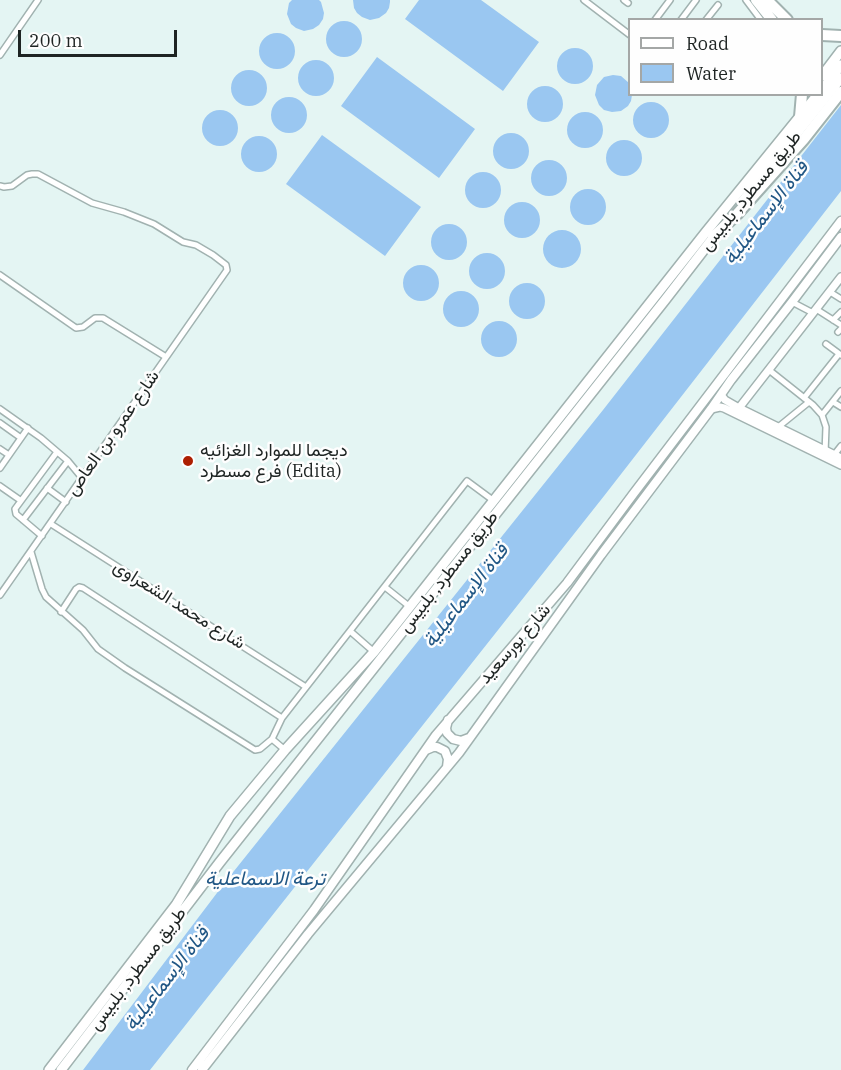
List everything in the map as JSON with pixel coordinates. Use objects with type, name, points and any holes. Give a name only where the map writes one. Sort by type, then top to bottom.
[{"type":"highway","points":[[756,0],[770,18]]},
{"type":"highway","points":[[767,0],[785,18]]},
{"type":"highway","points":[[823,35],[841,36]]},
{"type":"highway","points":[[713,237],[804,139],[841,92]]},
{"type":"highway","points":[[802,96],[803,113]]},
{"type":"main road","points":[[823,75],[841,51]]},
{"type":"main road","points":[[823,89],[841,65]]},
{"type":"main road","name":"طريق مسطرد, بلبيس","points":[[61,1070],[238,829],[841,78]]},
{"type":"main road","points":[[803,113],[807,96]]},
{"type":"main road","name":"طريق مسطرد, بلبيس","points":[[49,1070],[176,905],[230,816],[285,750],[374,652],[816,96]]},
{"type":"main road","name":"شارع بورسعيد","points":[[192,1070],[307,920],[448,720],[574,575],[841,221]]},
{"type":"main road","name":"شارع بورسعيد","points":[[202,1070],[308,934],[447,768],[601,555],[841,237]]},
{"type":"main road","points":[[448,720],[447,733],[453,739],[461,741],[469,738]]},
{"type":"main road","points":[[425,751],[428,748],[437,747],[445,751],[448,759],[447,768]]},
{"type":"main road","points":[[230,816],[230,823],[238,829]]},
{"type":"street","points":[[0,55],[38,0]]},
{"type":"street","points":[[585,0],[628,33]]},
{"type":"street","points":[[592,6],[597,0]]},
{"type":"street","points":[[656,18],[670,0]]},
{"type":"street","points":[[682,18],[696,0]]},
{"type":"street","points":[[746,0],[760,18]]},
{"type":"street","points":[[708,18],[718,5]]},
{"type":"street","name":"شارع عمرو بن العاص","points":[[0,186],[12,186],[27,175],[38,174],[92,203],[154,224],[183,242],[200,248],[227,267],[226,272],[0,595]]},
{"type":"street","points":[[0,275],[76,328],[83,327],[95,318],[103,318],[166,357]]},
{"type":"street","points":[[739,408],[841,277]]},
{"type":"street","points":[[830,292],[841,299]]},
{"type":"street","points":[[792,302],[833,320],[840,329]]},
{"type":"street","points":[[833,320],[841,312]]},
{"type":"street","points":[[777,428],[806,400],[840,354],[826,344]]},
{"type":"street","points":[[769,370],[822,415],[826,427],[825,455]]},
{"type":"street","points":[[822,415],[841,391]]},
{"type":"street","points":[[721,395],[725,400],[841,465]]},
{"type":"street","points":[[833,402],[841,407]]},
{"type":"street","points":[[711,409],[724,408],[825,455],[838,457],[841,446]]},
{"type":"street","points":[[0,409],[28,428],[68,461],[82,478]]},
{"type":"street","points":[[0,423],[21,438]]},
{"type":"street","points":[[0,468],[28,428]]},
{"type":"street","points":[[0,448],[9,455]]},
{"type":"street","points":[[42,536],[15,512],[15,507],[57,452]]},
{"type":"street","points":[[23,520],[68,461]]},
{"type":"street","points":[[31,552],[44,593],[61,612],[83,630],[98,649],[255,750],[264,747],[272,739],[282,718],[467,482],[494,501]]},
{"type":"street","points":[[0,486],[20,500]]},
{"type":"street","points":[[47,488],[66,502]]},
{"type":"street","name":"شارع محمد الشعراوى","points":[[51,524],[306,687]]},
{"type":"street","points":[[61,612],[76,590],[79,587],[83,588],[282,718]]},
{"type":"street","points":[[385,587],[410,607]]},
{"type":"street","points":[[350,632],[374,652]]},
{"type":"street","points":[[272,739],[285,750]]},
{"type":"water","points":[[292,0],[319,0],[324,13],[319,25],[304,31],[291,24],[287,14],[289,3]]},
{"type":"water","points":[[353,0],[390,0],[390,2],[386,13],[370,20],[357,13]]},
{"type":"water","points":[[419,0],[481,0],[539,42],[503,91],[405,19]]},
{"type":"water","points":[[344,21],[357,26],[362,39],[357,52],[344,57],[331,52],[326,39],[331,26]]},
{"type":"water","points":[[277,33],[290,38],[295,51],[290,64],[277,69],[264,64],[259,51],[264,38]]},
{"type":"water","points":[[575,48],[588,53],[593,66],[588,79],[575,84],[562,79],[557,66],[562,53]]},
{"type":"water","points":[[377,57],[475,129],[439,178],[341,106]]},
{"type":"water","points":[[316,60],[329,65],[334,78],[329,91],[316,96],[303,91],[298,78],[303,65]]},
{"type":"water","points":[[249,70],[262,75],[267,88],[262,101],[249,106],[236,101],[231,88],[236,75]]},
{"type":"water","points":[[621,76],[628,82],[628,96],[632,96],[631,101],[621,111],[604,110],[599,105],[595,95],[597,85],[604,77]]},
{"type":"water","points":[[545,86],[558,91],[563,104],[558,117],[545,122],[532,117],[527,104],[532,91]]},
{"type":"water","points":[[289,97],[302,102],[307,115],[302,128],[289,133],[276,128],[271,115],[276,102]]},
{"type":"water","points":[[651,102],[664,107],[669,120],[664,133],[651,138],[638,133],[633,120],[638,107]]},
{"type":"water","name":"ترعة الاسماعلية","points":[[841,105],[841,191],[604,496],[150,1070],[83,1070],[226,881],[603,410]]},
{"type":"water","points":[[220,110],[233,115],[238,128],[233,141],[220,146],[207,141],[202,128],[207,115]]},
{"type":"water","points":[[585,112],[598,117],[603,130],[598,143],[585,148],[572,143],[567,130],[572,117]]},
{"type":"water","points":[[511,133],[524,138],[529,151],[524,164],[511,169],[498,164],[493,151],[498,138]]},
{"type":"water","points":[[322,135],[421,207],[385,256],[286,184]]},
{"type":"water","points":[[259,136],[272,141],[277,154],[272,167],[259,172],[246,167],[241,154],[246,141]]},
{"type":"water","points":[[624,140],[637,145],[642,158],[637,171],[624,176],[611,171],[606,158],[611,145]]},
{"type":"water","points":[[549,160],[562,165],[567,178],[562,191],[549,196],[536,191],[531,178],[536,165]]},
{"type":"water","points":[[483,172],[496,177],[501,190],[496,203],[483,208],[470,203],[465,190],[470,177]]},
{"type":"water","points":[[588,189],[601,194],[606,207],[601,220],[588,225],[575,220],[570,207],[575,194]]},
{"type":"water","points":[[522,202],[535,207],[540,220],[535,233],[522,238],[509,233],[504,220],[509,207]]},
{"type":"water","points":[[449,224],[462,229],[467,242],[462,255],[449,260],[436,255],[431,242],[436,229]]},
{"type":"water","points":[[562,230],[575,236],[581,249],[575,262],[562,268],[549,262],[543,249],[549,236]]},
{"type":"water","points":[[487,253],[500,258],[505,271],[500,284],[487,289],[474,284],[469,271],[474,258]]},
{"type":"water","points":[[421,265],[434,270],[439,283],[434,296],[421,301],[408,296],[403,283],[408,270]]},
{"type":"water","points":[[527,283],[540,288],[545,301],[540,314],[527,319],[514,314],[509,301],[514,288]]},
{"type":"water","points":[[461,291],[474,296],[479,309],[474,322],[461,327],[448,322],[443,309],[448,296]]},
{"type":"water","points":[[499,321],[512,326],[517,339],[512,352],[499,357],[486,352],[481,339],[486,326]]},
{"type":"place","name":"ديجما للموارد الغزائيه فرع مسطرد (Edita)","points":[[188,461]]},
{"type":"water label","name":"قناة الإسماعيلية","points":[[766,213]]},
{"type":"water label","name":"قناة الإسماعيلية","points":[[466,596]]},
{"type":"water label","name":"قناة الإسماعيلية","points":[[167,979]]}]
